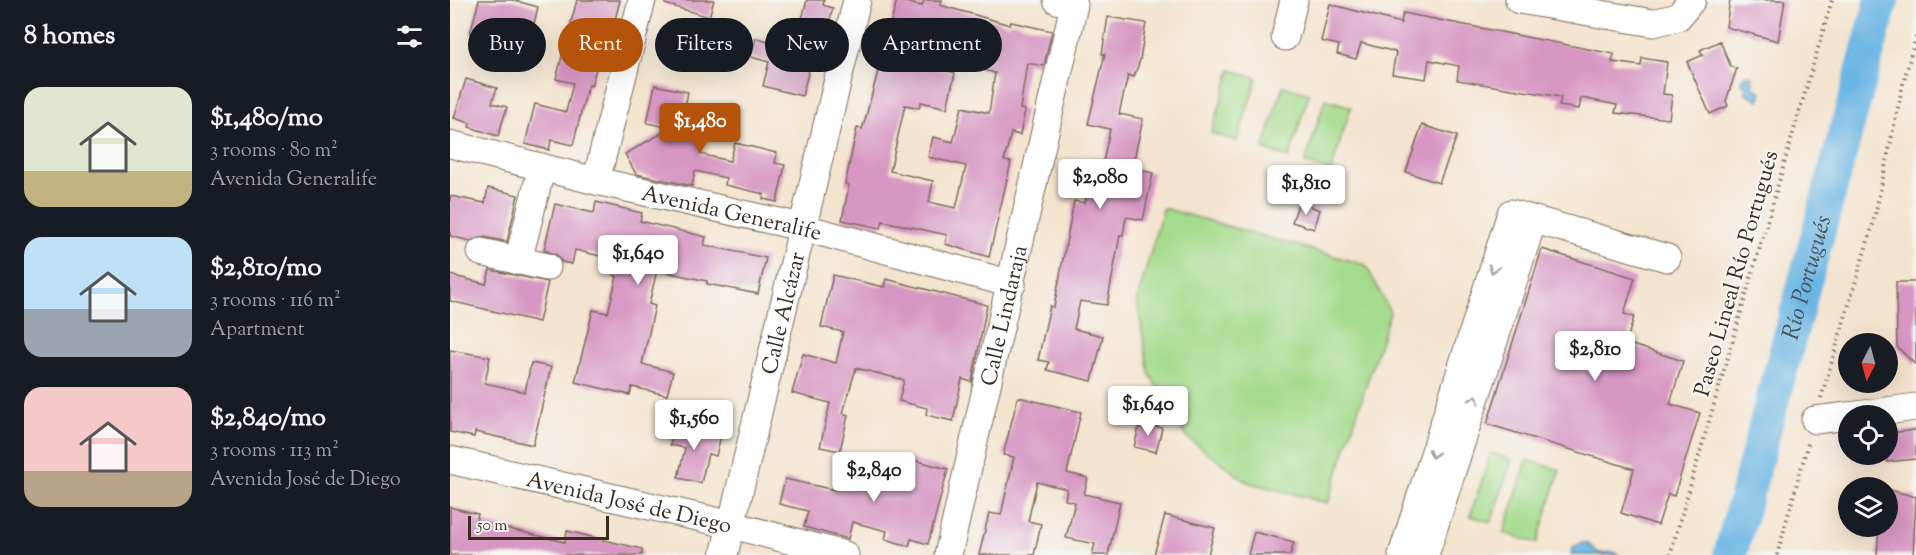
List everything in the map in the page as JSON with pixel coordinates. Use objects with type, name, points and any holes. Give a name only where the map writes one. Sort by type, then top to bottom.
[{"type":"street","points":[[596,180],[642,0]]},
{"type":"street","name":"Calle Alcázar","points":[[724,555],[857,0]]},
{"type":"street","points":[[1285,37],[1294,0]]},
{"type":"street","points":[[1519,0],[1653,23],[1678,17],[1692,0]]},
{"type":"street","name":"Calle Lindaraja","points":[[948,555],[1012,284],[1065,2]]},
{"type":"street","name":"Avenida Generalife","points":[[450,144],[801,227],[1012,284]]},
{"type":"street","points":[[518,261],[542,167]]},
{"type":"street","points":[[1522,216],[1666,258]]},
{"type":"street","points":[[1402,555],[1522,216]]},
{"type":"street","points":[[1425,555],[1522,216]]},
{"type":"street","points":[[481,252],[547,267]]},
{"type":"street","points":[[1898,409],[1916,406]]},
{"type":"street","points":[[1815,420],[1838,417]]},
{"type":"street","name":"Avenida José de Diego","points":[[450,460],[732,525],[844,555]]},
{"type":"path","name":"Paseo Lineal Río Portugués","points":[[1670,555],[1832,0]]},
{"type":"path","points":[[1777,555],[1873,224],[1903,84],[1916,37]]},
{"type":"green space","points":[[1231,70],[1257,78],[1237,141],[1211,133]]},
{"type":"green space","points":[[1283,86],[1309,94],[1289,158],[1263,149]]},
{"type":"green space","points":[[1325,99],[1351,107],[1331,171],[1305,163]]},
{"type":"green space","points":[[1163,208],[1366,265],[1390,312],[1328,503],[1247,482],[1187,437],[1149,373],[1137,301]]},
{"type":"green space","points":[[1491,453],[1512,460],[1491,522],[1470,516]]},
{"type":"green space","points":[[1527,460],[1560,470],[1537,543],[1504,533]]},
{"type":"water","points":[[1745,75],[1752,76],[1754,88],[1762,92],[1759,100],[1745,93],[1747,88],[1741,81]]},
{"type":"water","points":[[1582,543],[1587,543],[1599,553],[1614,552],[1619,555],[1571,555],[1572,549]]},
{"type":"building","points":[[479,0],[513,0],[538,7],[535,18],[474,18]]},
{"type":"building","points":[[577,0],[620,0],[616,18],[572,18]]},
{"type":"building","points":[[665,0],[714,0],[709,17],[665,4]]},
{"type":"building","points":[[807,0],[824,0],[823,5],[833,8],[830,18],[802,18]]},
{"type":"building","points":[[897,0],[922,6],[924,0],[942,0],[940,5],[986,18],[892,18]]},
{"type":"building","points":[[1730,0],[1785,0],[1778,41],[1726,27]]},
{"type":"building","points":[[1330,4],[1401,23],[1403,13],[1614,54],[1612,62],[1641,66],[1642,58],[1667,62],[1663,94],[1672,95],[1669,119],[1615,113],[1617,105],[1581,98],[1579,109],[1559,106],[1561,97],[1457,80],[1459,66],[1429,60],[1426,79],[1392,74],[1396,52],[1361,43],[1356,59],[1337,54],[1339,45],[1321,41]]},
{"type":"building","points":[[1108,17],[1146,23],[1140,60],[1134,77],[1128,75],[1119,114],[1143,119],[1132,168],[1153,173],[1143,220],[1126,217],[1123,235],[1120,235],[1107,305],[1080,301],[1074,329],[1103,336],[1092,381],[1047,370],[1049,362],[1038,360],[1050,306],[1054,307],[1074,201],[1085,203],[1094,161],[1103,162],[1110,129],[1088,124],[1105,54],[1102,54]]},
{"type":"building","points":[[1011,22],[1052,31],[1044,66],[1027,63],[1020,109],[1025,110],[1020,135],[1011,133],[1004,161],[1011,162],[989,257],[945,244],[947,235],[883,221],[881,228],[842,220],[849,185],[845,184],[857,128],[862,129],[878,72],[955,73],[947,108],[921,102],[919,108],[905,105],[890,171],[933,181],[929,202],[956,208],[966,166],[928,157],[933,137],[953,142],[962,107],[989,113],[995,73],[991,72],[1002,72],[1002,23],[1010,25]]},
{"type":"building","points":[[756,38],[765,40],[765,61],[753,58]]},
{"type":"building","points":[[1720,41],[1731,67],[1737,68],[1726,101],[1728,106],[1710,114],[1687,62],[1703,55],[1700,50]]},
{"type":"building","points":[[558,71],[595,72],[591,86],[588,85],[573,145],[551,140],[549,150],[525,144],[535,104],[566,112],[573,83],[556,79]]},
{"type":"building","points":[[766,72],[808,72],[802,96],[763,86]]},
{"type":"building","points":[[466,79],[497,88],[492,103],[507,107],[498,136],[469,127],[470,123],[454,118]]},
{"type":"building","points":[[655,85],[688,92],[679,135],[703,141],[700,154],[730,161],[735,143],[777,153],[775,163],[785,165],[777,202],[763,199],[764,194],[725,185],[726,178],[695,171],[692,186],[636,174],[625,154],[671,128],[647,123]]},
{"type":"building","points":[[1422,125],[1457,136],[1439,183],[1406,172]]},
{"type":"building","points":[[488,188],[518,195],[507,242],[484,237],[470,241],[450,236],[450,196],[485,203]]},
{"type":"building","points":[[596,202],[642,213],[640,221],[706,237],[704,245],[766,258],[758,294],[707,284],[707,281],[657,270],[649,304],[655,306],[642,364],[673,372],[667,395],[632,387],[630,395],[575,382],[593,310],[608,313],[617,276],[613,275],[617,260],[575,250],[572,264],[562,262],[557,255],[544,250],[555,204],[594,213]]},
{"type":"building","points":[[1299,202],[1320,210],[1314,229],[1292,222]]},
{"type":"building","points":[[1542,249],[1635,278],[1624,314],[1634,317],[1626,343],[1683,361],[1670,404],[1700,413],[1674,496],[1668,494],[1658,525],[1621,513],[1634,469],[1487,424]]},
{"type":"building","points":[[490,270],[548,282],[539,322],[450,301],[450,275],[486,284]]},
{"type":"building","points":[[833,275],[884,287],[886,279],[987,305],[972,382],[962,379],[953,421],[926,415],[927,408],[899,401],[904,380],[856,368],[843,413],[848,415],[840,451],[820,447],[830,403],[792,393],[803,354],[836,363],[843,332],[821,327]]},
{"type":"building","points":[[1896,282],[1916,282],[1916,365],[1898,348]]},
{"type":"building","points":[[450,350],[490,357],[485,383],[525,392],[531,363],[551,367],[533,445],[475,432],[474,437],[450,432]]},
{"type":"building","points":[[1018,397],[1081,412],[1067,473],[1088,478],[1084,494],[1120,502],[1108,555],[1092,555],[1095,544],[1066,538],[1075,502],[1065,500],[1067,489],[1037,482],[1028,521],[1041,524],[1034,555],[979,555],[989,513],[1001,515],[1014,457],[1003,455]]},
{"type":"building","points":[[1140,423],[1162,428],[1156,452],[1134,447]]},
{"type":"building","points":[[675,424],[721,435],[716,456],[708,454],[701,483],[678,478],[685,448],[670,445]]},
{"type":"building","points":[[1916,430],[1916,459],[1898,461],[1898,432]]},
{"type":"building","points":[[906,458],[948,469],[928,544],[911,539],[909,546],[885,539],[887,531],[852,522],[848,539],[833,535],[804,527],[808,511],[779,504],[785,479],[835,490],[839,473],[869,480],[872,469],[901,476]]},
{"type":"building","points":[[1898,492],[1916,497],[1913,555],[1877,555],[1878,537],[1898,537]]},
{"type":"building","points":[[450,507],[478,514],[476,521],[565,542],[567,531],[642,549],[642,555],[450,555]]},
{"type":"building","points":[[1165,515],[1215,528],[1208,555],[1154,555]]},
{"type":"building","points":[[1254,532],[1294,542],[1290,555],[1248,555]]},
{"type":"waterway","name":"Río Portugués","points":[[1730,555],[1882,0]]}]
